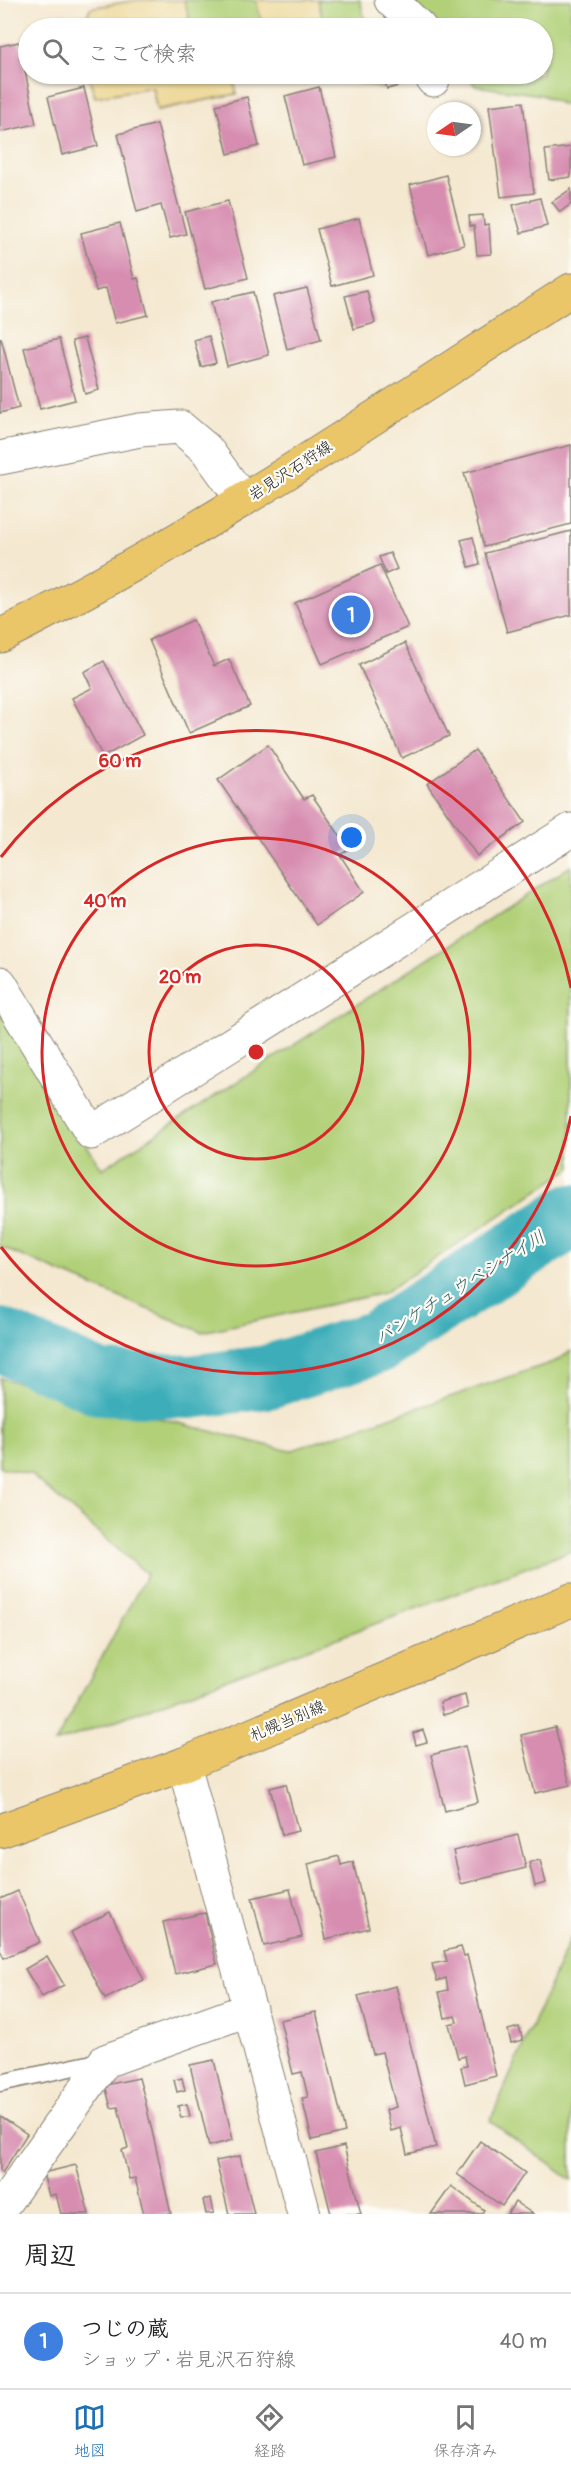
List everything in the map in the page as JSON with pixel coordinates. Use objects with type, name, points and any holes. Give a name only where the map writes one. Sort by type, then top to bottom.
[{"type":"main road","name":"岩見沢石狩線","points":[[0,636],[58,607],[243,500],[571,290]]},
{"type":"main road","name":"札幌当別線","points":[[0,1831],[184,1764],[571,1600]]},
{"type":"street","points":[[391,0],[410,18]]},
{"type":"street","points":[[0,458],[140,430],[180,427],[206,449],[243,500]]},
{"type":"street","points":[[0,983],[91,1133],[571,830]]},
{"type":"street","points":[[184,1764],[304,2214]]},
{"type":"street","points":[[0,2209],[105,2061],[250,2009]]},
{"type":"lane","points":[[0,2083],[105,2061]]},
{"type":"green space","points":[[184,0],[256,0],[260,18],[189,18]]},
{"type":"green space","points":[[318,0],[360,0],[364,18],[322,18]]},
{"type":"green space","points":[[413,0],[571,0],[571,108],[542,95],[474,84],[553,84],[553,18],[428,18]]},
{"type":"green space","points":[[364,84],[382,84],[383,89]]},
{"type":"green space","points":[[571,866],[571,1168],[384,1293],[202,1332],[0,1247],[0,1010],[102,1169]]},
{"type":"green space","points":[[571,1351],[571,1551],[55,1743],[147,1574],[30,1474],[0,1467],[0,1378],[290,1451],[556,1361]]},
{"type":"green space","points":[[571,1937],[571,2180],[490,2121]]},
{"type":"sand","points":[[137,0],[184,0],[189,18],[86,18],[90,8]]},
{"type":"sand","points":[[256,0],[318,0],[322,18],[260,18]]},
{"type":"sand","points":[[91,84],[234,84],[237,94],[157,110],[152,87],[95,97]]},
{"type":"building","points":[[18,42],[18,84],[28,84],[36,124],[0,132],[0,46]]},
{"type":"building","points":[[386,84],[406,84],[387,89]]},
{"type":"building","points":[[319,87],[336,157],[302,165],[285,96]]},
{"type":"building","points":[[84,88],[98,146],[62,155],[48,97]]},
{"type":"building","points":[[247,97],[259,146],[228,154],[216,105]]},
{"type":"building","points":[[523,102],[534,193],[501,197],[489,106]]},
{"type":"building","points":[[157,124],[186,234],[170,238],[161,205],[137,212],[118,134]]},
{"type":"building","points":[[571,147],[571,177],[549,180],[545,150]]},
{"type":"building","points":[[446,175],[464,245],[428,255],[410,185]]},
{"type":"building","points":[[571,189],[571,204],[560,212],[552,202]]},
{"type":"building","points":[[540,198],[547,226],[521,233],[513,205]]},
{"type":"building","points":[[228,201],[248,278],[205,289],[185,212]]},
{"type":"building","points":[[483,215],[484,225],[489,224],[491,254],[477,255],[474,226],[470,226],[469,216]]},
{"type":"building","points":[[359,218],[373,275],[332,286],[317,229]]},
{"type":"building","points":[[120,223],[134,279],[138,278],[148,315],[115,323],[106,288],[96,291],[81,233]]},
{"type":"building","points":[[307,288],[321,340],[287,349],[273,296]]},
{"type":"building","points":[[367,291],[375,323],[354,329],[345,296]]},
{"type":"building","points":[[253,292],[269,355],[227,366],[211,302]]},
{"type":"building","points":[[209,336],[216,363],[201,367],[194,340]]},
{"type":"building","points":[[85,338],[99,390],[85,394],[72,341]]},
{"type":"building","points":[[0,339],[19,408],[0,413]]},
{"type":"building","points":[[59,339],[75,400],[40,409],[24,348]]},
{"type":"building","points":[[571,445],[571,524],[484,547],[464,473]]},
{"type":"building","points":[[571,531],[571,615],[507,632],[485,553]]},
{"type":"building","points":[[473,537],[480,564],[469,567],[461,540]]},
{"type":"building","points":[[390,553],[397,569],[386,574],[379,557]]},
{"type":"building","points":[[380,565],[408,627],[322,664],[295,603]]},
{"type":"building","points":[[193,620],[214,666],[229,659],[250,706],[189,733],[149,640]]},
{"type":"building","points":[[405,643],[449,736],[402,758],[359,665]]},
{"type":"building","points":[[104,661],[143,735],[103,757],[72,698],[92,688],[84,672]]},
{"type":"building","points":[[268,745],[304,799],[312,795],[349,849],[340,855],[364,892],[317,925],[218,780]]},
{"type":"building","points":[[475,750],[525,822],[477,856],[427,784]]},
{"type":"building","points":[[465,1695],[468,1708],[443,1715],[440,1702]]},
{"type":"building","points":[[555,1727],[570,1785],[535,1793],[521,1735]]},
{"type":"building","points":[[423,1730],[427,1742],[416,1745],[413,1733]]},
{"type":"building","points":[[465,1746],[478,1802],[445,1811],[431,1755]]},
{"type":"building","points":[[286,1784],[298,1831],[282,1835],[270,1788]]},
{"type":"building","points":[[518,1835],[526,1868],[461,1884],[453,1851]]},
{"type":"building","points":[[339,1856],[341,1865],[353,1862],[369,1928],[326,1939],[308,1864]]},
{"type":"building","points":[[540,1860],[546,1883],[535,1886],[529,1862]]},
{"type":"building","points":[[290,1889],[302,1937],[264,1946],[252,1898]]},
{"type":"building","points":[[18,1891],[40,1942],[4,1958],[0,1950],[0,1899]]},
{"type":"building","points":[[110,1912],[144,1980],[105,1999],[71,1932]]},
{"type":"building","points":[[205,1913],[217,1964],[175,1974],[163,1922]]},
{"type":"building","points":[[461,1947],[464,1956],[467,1955],[496,2076],[465,2084],[461,2067],[467,2066],[465,2056],[458,2058],[449,2024],[457,2022],[455,2016],[445,2018],[439,1992],[448,1990],[446,1978],[437,1981],[432,1964],[447,1961],[444,1951]]},
{"type":"building","points":[[47,1956],[64,1985],[42,1997],[25,1969]]},
{"type":"building","points":[[396,1986],[436,2147],[407,2154],[401,2128],[391,2131],[386,2110],[396,2107],[382,2052],[373,2054],[358,1996]]},
{"type":"building","points":[[316,2012],[345,2132],[312,2140],[302,2098],[308,2097],[302,2072],[293,2074],[280,2020]]},
{"type":"building","points":[[519,2027],[523,2040],[511,2043],[508,2030]]},
{"type":"building","points":[[214,2060],[233,2140],[209,2146],[190,2065]]},
{"type":"building","points":[[139,2078],[171,2214],[144,2214],[135,2178],[129,2179],[122,2150],[128,2148],[118,2107],[111,2108],[105,2085]]},
{"type":"building","points":[[182,2078],[185,2090],[177,2092],[174,2080]]},
{"type":"building","points":[[187,2104],[190,2116],[181,2118],[178,2106]]},
{"type":"building","points":[[0,2116],[27,2134],[2,2173],[0,2171]]},
{"type":"building","points":[[480,2141],[525,2173],[502,2206],[457,2174]]},
{"type":"building","points":[[344,2146],[361,2214],[331,2214],[316,2153]]},
{"type":"building","points":[[240,2156],[254,2214],[229,2214],[216,2161]]},
{"type":"building","points":[[76,2165],[89,2214],[61,2214],[56,2194],[49,2196],[43,2173]]},
{"type":"building","points":[[451,2186],[484,2210],[481,2214],[431,2214]]},
{"type":"building","points":[[211,2198],[214,2213],[206,2214],[203,2200]]},
{"type":"building","points":[[515,2202],[533,2214],[507,2214]]},
{"type":"waterway","name":"パンケチュウベシナイ川","points":[[0,1340],[100,1383],[190,1387],[267,1377],[377,1342],[571,1216]]},
{"type":"place","name":"つじの蔵","points":[[351,615]]}]
